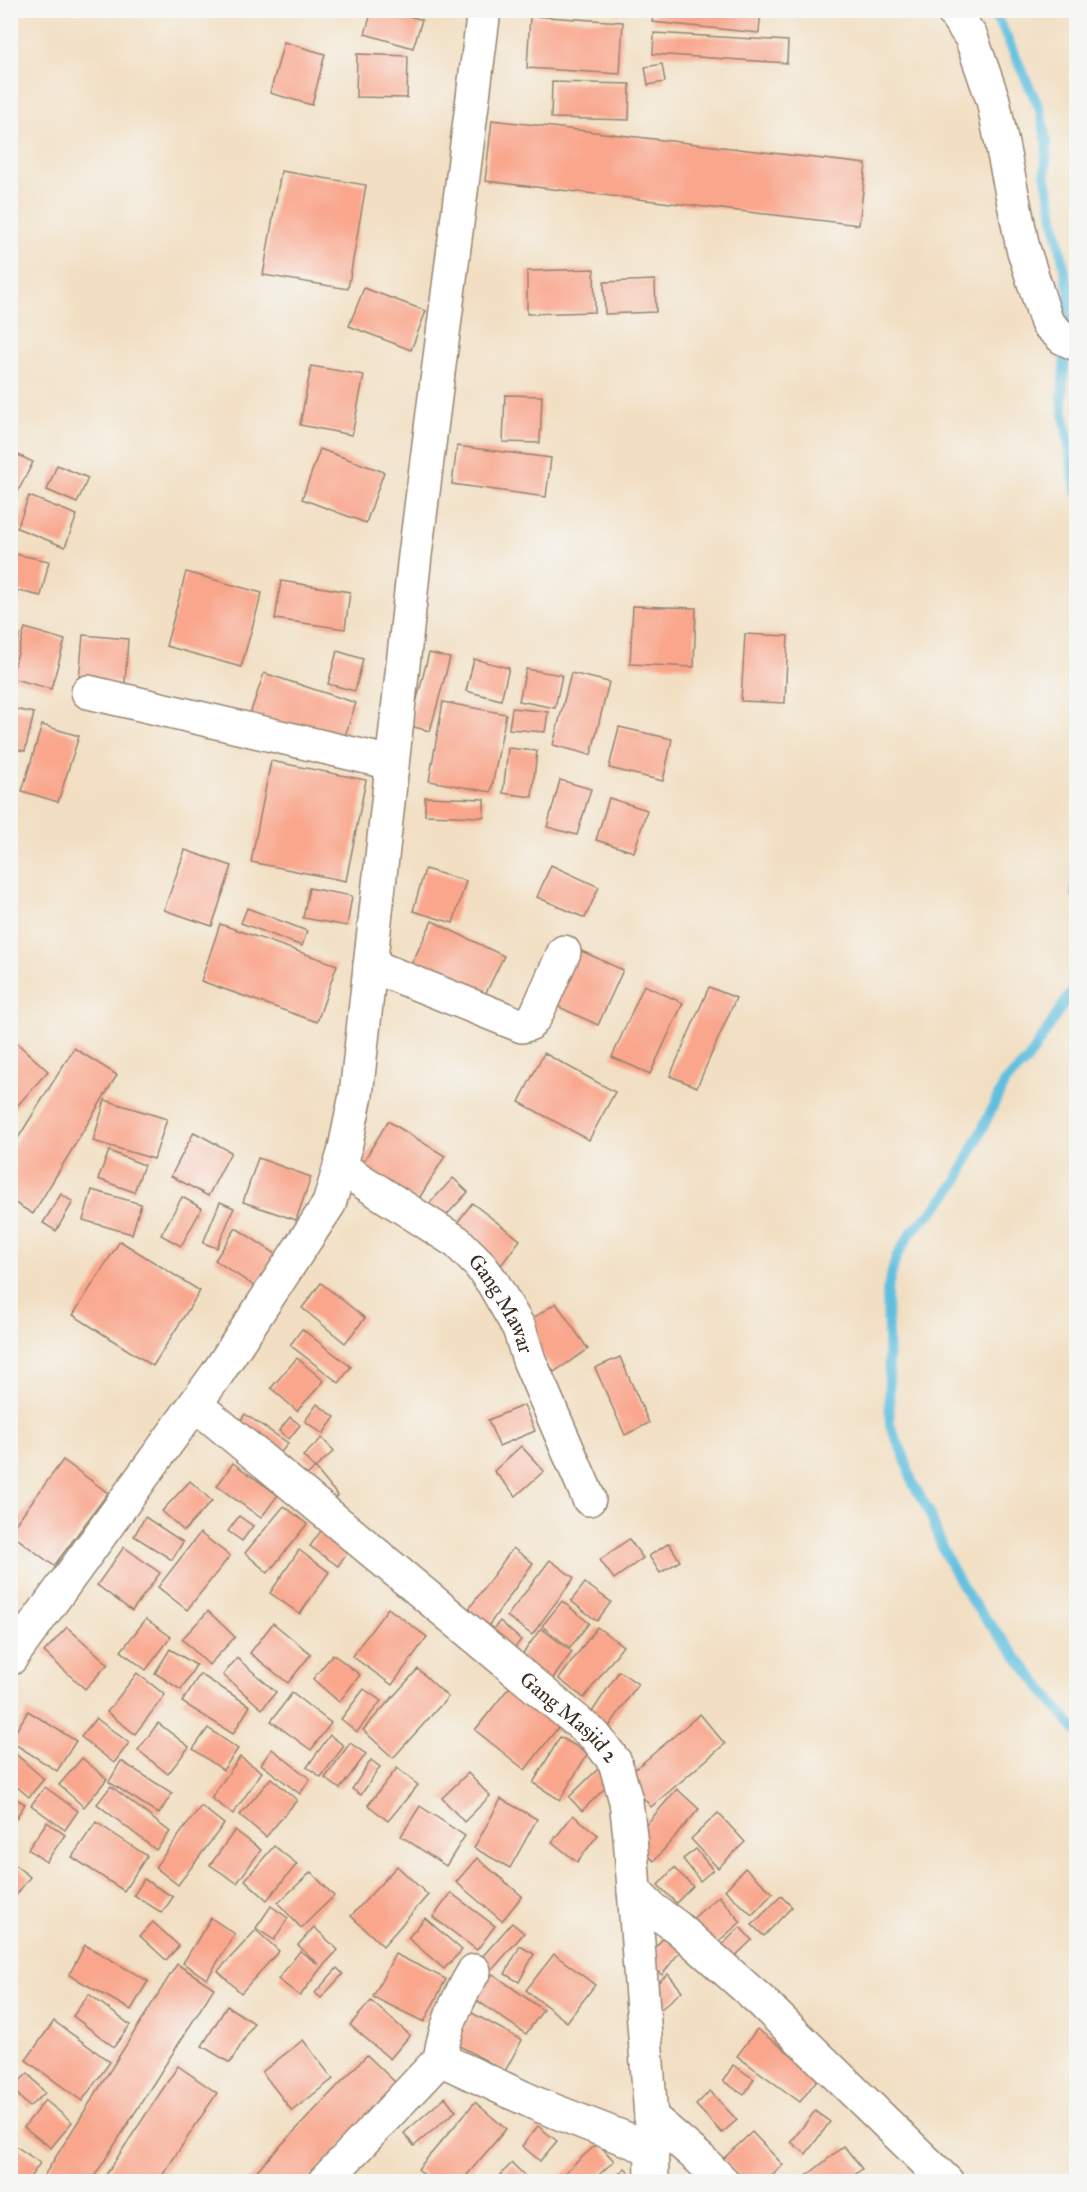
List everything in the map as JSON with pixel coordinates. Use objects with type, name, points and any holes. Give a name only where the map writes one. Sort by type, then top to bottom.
[{"type":"street","points":[[10,1659],[195,1404],[329,1204],[340,1167],[356,1095],[415,555],[484,10]]},
{"type":"street","points":[[952,10],[971,37],[993,100],[1023,248],[1047,323],[1063,338],[1077,344]]},
{"type":"street","points":[[88,692],[392,763]]},
{"type":"street","points":[[370,966],[522,1026],[529,1024],[536,1016],[564,952]]},
{"type":"street","name":"Gang Mawar","points":[[340,1167],[457,1242],[479,1264],[493,1283],[519,1328],[529,1360],[589,1499]]},
{"type":"street","name":"Gang Masjid 2","points":[[195,1404],[595,1736],[615,1762],[626,1801],[634,1891],[651,2117],[652,2181]]},
{"type":"street","points":[[634,1891],[652,1909],[677,1927],[762,2002],[946,2181]]},
{"type":"street","points":[[324,2181],[440,2060],[444,2034],[456,2001],[474,1971]]},
{"type":"street","points":[[440,2060],[538,2105],[652,2149]]},
{"type":"street","points":[[651,2117],[723,2181]]},
{"type":"building","points":[[372,10],[390,10],[422,20],[413,48],[365,34]]},
{"type":"building","points":[[604,10],[621,10],[620,14]]},
{"type":"building","points":[[654,10],[761,10],[759,33],[652,22]]},
{"type":"building","points":[[530,16],[623,22],[620,74],[527,68]]},
{"type":"building","points":[[654,33],[788,41],[787,63],[653,54]]},
{"type":"building","points":[[284,42],[325,54],[312,105],[270,93]]},
{"type":"building","points":[[357,54],[408,56],[407,98],[356,97]]},
{"type":"building","points":[[662,64],[665,82],[648,85],[645,67]]},
{"type":"building","points":[[552,82],[630,84],[629,120],[551,118]]},
{"type":"building","points":[[492,120],[866,164],[859,225],[485,181]]},
{"type":"building","points":[[281,171],[366,185],[348,289],[263,275]]},
{"type":"building","points":[[594,269],[595,312],[527,314],[527,271]]},
{"type":"building","points":[[655,280],[656,312],[605,314],[604,282]]},
{"type":"building","points":[[364,288],[426,311],[411,350],[349,326]]},
{"type":"building","points":[[311,366],[364,375],[352,435],[300,425]]},
{"type":"building","points":[[505,395],[542,396],[540,443],[503,442]]},
{"type":"building","points":[[457,446],[551,458],[546,497],[452,484]]},
{"type":"building","points":[[320,449],[384,472],[366,523],[302,499]]},
{"type":"building","points":[[10,451],[33,462],[10,507]]},
{"type":"building","points":[[57,465],[88,478],[77,503],[47,490]]},
{"type":"building","points":[[29,496],[77,515],[65,547],[17,528]]},
{"type":"building","points":[[10,553],[49,561],[41,596],[10,589]]},
{"type":"building","points":[[186,572],[262,593],[241,667],[166,646]]},
{"type":"building","points":[[281,581],[350,592],[345,629],[275,619]]},
{"type":"building","points":[[633,606],[696,608],[694,667],[630,664]]},
{"type":"building","points":[[25,628],[65,640],[51,689],[11,678]]},
{"type":"building","points":[[10,631],[20,635],[11,659],[10,659]]},
{"type":"building","points":[[745,634],[788,636],[785,703],[741,701]]},
{"type":"building","points":[[83,635],[128,639],[125,683],[79,679]]},
{"type":"building","points":[[337,651],[363,659],[355,691],[328,684]]},
{"type":"building","points":[[429,653],[450,658],[430,731],[410,726]]},
{"type":"building","points":[[474,659],[509,668],[501,700],[466,691]]},
{"type":"building","points":[[526,669],[562,675],[555,708],[519,701]]},
{"type":"building","points":[[264,673],[356,703],[342,745],[250,714]]},
{"type":"building","points":[[571,673],[609,682],[591,755],[553,745]]},
{"type":"building","points":[[443,702],[506,714],[491,792],[429,781]]},
{"type":"building","points":[[10,708],[34,713],[25,751],[10,748]]},
{"type":"building","points":[[512,708],[548,712],[545,732],[509,729]]},
{"type":"building","points":[[42,725],[79,736],[58,802],[22,791]]},
{"type":"building","points":[[619,727],[672,739],[663,781],[609,768]]},
{"type":"building","points":[[508,748],[537,751],[532,797],[503,793]]},
{"type":"building","points":[[271,761],[366,780],[346,881],[251,862]]},
{"type":"building","points":[[560,780],[591,789],[577,835],[547,827]]},
{"type":"building","points":[[425,797],[484,799],[484,817],[425,815]]},
{"type":"building","points":[[609,798],[647,810],[634,852],[596,840]]},
{"type":"building","points":[[185,850],[232,866],[212,926],[164,910]]},
{"type":"building","points":[[551,865],[599,887],[585,918],[537,897]]},
{"type":"building","points":[[425,869],[466,881],[453,923],[413,911]]},
{"type":"building","points":[[309,888],[352,896],[347,926],[303,918]]},
{"type":"building","points":[[247,908],[307,931],[302,946],[241,923]]},
{"type":"building","points":[[432,921],[504,956],[479,1007],[408,972]]},
{"type":"building","points":[[220,924],[337,965],[317,1022],[201,981]]},
{"type":"building","points":[[573,947],[623,970],[598,1025],[548,1002]]},
{"type":"building","points":[[644,985],[683,1003],[650,1074],[612,1057]]},
{"type":"building","points":[[709,987],[736,998],[697,1087],[670,1076]]},
{"type":"building","points":[[10,1037],[48,1071],[10,1114]]},
{"type":"building","points":[[74,1048],[117,1075],[33,1214],[10,1200],[10,1151]]},
{"type":"building","points":[[544,1053],[615,1092],[589,1140],[519,1102]]},
{"type":"building","points":[[105,1100],[167,1119],[154,1159],[93,1141]]},
{"type":"building","points":[[388,1121],[445,1156],[417,1202],[360,1167]]},
{"type":"building","points":[[194,1132],[231,1152],[208,1196],[171,1176]]},
{"type":"building","points":[[109,1151],[144,1165],[134,1192],[98,1179]]},
{"type":"building","points":[[258,1158],[311,1177],[296,1220],[243,1202]]},
{"type":"building","points":[[453,1178],[468,1192],[441,1221],[426,1207]]},
{"type":"building","points":[[92,1190],[141,1204],[132,1234],[83,1220]]},
{"type":"building","points":[[61,1194],[73,1202],[56,1231],[43,1223]]},
{"type":"building","points":[[182,1197],[202,1208],[181,1246],[161,1235]]},
{"type":"building","points":[[220,1202],[234,1208],[217,1248],[203,1243]]},
{"type":"building","points":[[472,1203],[520,1240],[499,1268],[451,1231]]},
{"type":"building","points":[[236,1228],[276,1254],[254,1286],[215,1260]]},
{"type":"building","points":[[120,1241],[200,1291],[153,1366],[73,1315]]},
{"type":"building","points":[[321,1283],[365,1318],[345,1343],[302,1308]]},
{"type":"building","points":[[556,1303],[588,1349],[554,1372],[523,1325]]},
{"type":"building","points":[[302,1329],[351,1367],[339,1383],[290,1345]]},
{"type":"building","points":[[620,1357],[649,1423],[625,1435],[595,1368]]},
{"type":"building","points":[[297,1358],[324,1381],[297,1411],[271,1388]]},
{"type":"building","points":[[317,1404],[335,1417],[323,1434],[305,1421]]},
{"type":"building","points":[[524,1405],[535,1431],[499,1446],[488,1420]]},
{"type":"building","points":[[245,1414],[288,1443],[277,1458],[234,1430]]},
{"type":"building","points":[[290,1417],[300,1425],[289,1439],[279,1431]]},
{"type":"building","points":[[322,1438],[334,1451],[315,1468],[303,1456]]},
{"type":"building","points":[[521,1446],[544,1471],[516,1496],[494,1471]]},
{"type":"building","points":[[63,1460],[108,1493],[54,1566],[10,1531]]},
{"type":"building","points":[[233,1463],[278,1495],[261,1518],[217,1486]]},
{"type":"building","points":[[315,1468],[338,1496],[323,1508],[300,1481]]},
{"type":"building","points":[[190,1481],[212,1501],[184,1531],[162,1511]]},
{"type":"building","points":[[284,1506],[307,1524],[268,1573],[245,1553]]},
{"type":"building","points":[[239,1516],[253,1526],[242,1541],[228,1531]]},
{"type":"building","points":[[145,1517],[183,1542],[172,1560],[134,1536]]},
{"type":"building","points":[[323,1528],[350,1548],[338,1566],[310,1546]]},
{"type":"building","points":[[200,1533],[230,1556],[187,1610],[158,1587]]},
{"type":"building","points":[[629,1539],[643,1558],[614,1579],[600,1560]]},
{"type":"building","points":[[669,1543],[680,1561],[660,1573],[649,1556]]},
{"type":"building","points":[[124,1547],[160,1573],[132,1611],[97,1585]]},
{"type":"building","points":[[513,1548],[533,1563],[489,1625],[468,1610]]},
{"type":"building","points":[[299,1550],[329,1572],[300,1614],[270,1593]]},
{"type":"building","points":[[550,1560],[574,1578],[532,1635],[507,1616]]},
{"type":"building","points":[[585,1583],[611,1602],[597,1621],[571,1601]]},
{"type":"building","points":[[562,1601],[589,1623],[570,1648],[542,1626]]},
{"type":"building","points":[[388,1608],[427,1637],[392,1685],[352,1656]]},
{"type":"building","points":[[208,1611],[235,1637],[209,1665],[182,1639]]},
{"type":"building","points":[[146,1619],[171,1637],[146,1670],[121,1651]]},
{"type":"building","points":[[500,1621],[521,1640],[507,1657],[485,1638]]},
{"type":"building","points":[[273,1623],[311,1654],[288,1683],[250,1653]]},
{"type":"building","points":[[67,1627],[108,1664],[85,1689],[44,1652]]},
{"type":"building","points":[[597,1627],[623,1646],[584,1698],[559,1679]]},
{"type":"building","points":[[541,1628],[572,1652],[545,1689],[514,1666]]},
{"type":"building","points":[[170,1649],[196,1665],[181,1690],[155,1673]]},
{"type":"building","points":[[333,1654],[360,1675],[339,1702],[313,1679]]},
{"type":"building","points":[[237,1658],[276,1692],[262,1709],[223,1675]]},
{"type":"building","points":[[418,1669],[448,1697],[393,1758],[363,1730]]},
{"type":"building","points":[[619,1671],[638,1684],[607,1730],[588,1718]]},
{"type":"building","points":[[137,1673],[165,1695],[135,1734],[107,1712]]},
{"type":"building","points":[[200,1674],[250,1706],[233,1734],[182,1702]]},
{"type":"building","points":[[511,1685],[560,1725],[525,1770],[475,1730]]},
{"type":"building","points":[[364,1689],[381,1701],[357,1732],[341,1719]]},
{"type":"building","points":[[292,1693],[331,1723],[311,1750],[271,1721]]},
{"type":"building","points":[[28,1711],[76,1741],[57,1771],[10,1741]]},
{"type":"building","points":[[700,1714],[725,1744],[651,1807],[626,1777]]},
{"type":"building","points":[[96,1718],[129,1743],[114,1763],[81,1737]]},
{"type":"building","points":[[158,1723],[189,1747],[168,1774],[138,1750]]},
{"type":"building","points":[[208,1728],[238,1749],[223,1770],[193,1749]]},
{"type":"building","points":[[330,1735],[344,1746],[321,1777],[307,1767]]},
{"type":"building","points":[[560,1737],[588,1753],[560,1800],[533,1783]]},
{"type":"building","points":[[350,1743],[366,1754],[340,1789],[325,1778]]},
{"type":"building","points":[[10,1749],[44,1779],[29,1797],[10,1781]]},
{"type":"building","points":[[272,1749],[310,1779],[300,1794],[261,1764]]},
{"type":"building","points":[[240,1757],[262,1772],[233,1814],[211,1798]]},
{"type":"building","points":[[82,1758],[107,1779],[84,1807],[59,1785]]},
{"type":"building","points":[[371,1760],[380,1767],[361,1795],[352,1789]]},
{"type":"building","points":[[121,1761],[172,1793],[159,1814],[109,1782]]},
{"type":"building","points":[[601,1766],[614,1779],[582,1811],[569,1797]]},
{"type":"building","points":[[397,1768],[418,1785],[388,1821],[368,1805]]},
{"type":"building","points":[[468,1773],[490,1796],[464,1822],[442,1798]]},
{"type":"building","points":[[271,1778],[297,1800],[266,1837],[240,1815]]},
{"type":"building","points":[[111,1786],[170,1832],[156,1850],[97,1804]]},
{"type":"building","points":[[45,1787],[78,1811],[65,1830],[31,1805]]},
{"type":"building","points":[[677,1789],[699,1809],[654,1861],[631,1842]]},
{"type":"building","points":[[10,1795],[25,1804],[10,1828]]},
{"type":"building","points":[[501,1799],[537,1819],[510,1868],[474,1848]]},
{"type":"building","points":[[201,1806],[224,1824],[178,1885],[155,1867]]},
{"type":"building","points":[[420,1806],[465,1836],[446,1866],[401,1836]]},
{"type":"building","points":[[718,1813],[745,1842],[718,1868],[691,1839]]},
{"type":"building","points":[[573,1815],[598,1835],[577,1862],[552,1842]]},
{"type":"building","points":[[47,1822],[65,1835],[46,1862],[28,1849]]},
{"type":"building","points":[[96,1822],[147,1856],[124,1891],[72,1857]]},
{"type":"building","points":[[235,1830],[261,1850],[237,1883],[210,1865]]},
{"type":"building","points":[[274,1846],[297,1864],[267,1900],[245,1880]]},
{"type":"building","points":[[696,1849],[713,1870],[700,1881],[683,1859]]},
{"type":"building","points":[[477,1858],[522,1896],[502,1921],[456,1882]]},
{"type":"building","points":[[10,1861],[30,1877],[14,1898],[10,1895]]},
{"type":"building","points":[[397,1866],[428,1895],[383,1946],[351,1916]]},
{"type":"building","points":[[674,1868],[693,1886],[676,1903],[658,1885]]},
{"type":"building","points":[[745,1868],[773,1893],[752,1915],[725,1890]]},
{"type":"building","points":[[311,1872],[334,1896],[301,1928],[278,1903]]},
{"type":"building","points":[[144,1879],[173,1897],[162,1913],[134,1895]]},
{"type":"building","points":[[451,1893],[495,1926],[477,1950],[433,1917]]},
{"type":"building","points":[[719,1896],[741,1922],[714,1945],[692,1919]]},
{"type":"building","points":[[781,1896],[792,1907],[764,1936],[752,1925]]},
{"type":"building","points":[[271,1906],[288,1918],[274,1940],[256,1928]]},
{"type":"building","points":[[211,1918],[235,1934],[207,1979],[183,1963]]},
{"type":"building","points":[[425,1918],[462,1950],[444,1969],[408,1938]]},
{"type":"building","points":[[153,1922],[179,1946],[166,1960],[140,1936]]},
{"type":"building","points":[[512,1923],[524,1933],[493,1969],[481,1958]]},
{"type":"building","points":[[314,1927],[338,1950],[300,1996],[278,1979],[300,1951],[319,1965],[298,1945]]},
{"type":"building","points":[[740,1927],[752,1940],[727,1964],[715,1952]]},
{"type":"building","points":[[670,1929],[687,1942],[662,1975],[645,1961]]},
{"type":"building","points":[[256,1930],[279,1951],[241,1993],[218,1971]]},
{"type":"building","points":[[85,1945],[148,1981],[131,2010],[69,1975]]},
{"type":"building","points":[[520,1946],[534,1954],[519,1982],[505,1974]]},
{"type":"building","points":[[395,1954],[446,1979],[424,2022],[373,1997]]},
{"type":"building","points":[[554,1954],[595,1985],[567,2022],[526,1990]]},
{"type":"building","points":[[177,1964],[214,1988],[91,2182],[40,2182]]},
{"type":"building","points":[[337,1968],[343,1974],[321,1998],[315,1993]]},
{"type":"building","points":[[493,1974],[543,2010],[526,2034],[475,1999]]},
{"type":"building","points":[[668,1974],[682,1991],[659,2011],[644,1994]]},
{"type":"building","points":[[89,1994],[130,2025],[114,2047],[73,2016]]},
{"type":"building","points":[[371,2001],[410,2035],[390,2059],[350,2025]]},
{"type":"building","points":[[227,2006],[254,2023],[230,2063],[202,2046]]},
{"type":"building","points":[[472,2013],[522,2040],[505,2071],[456,2044]]},
{"type":"building","points":[[54,2021],[110,2062],[82,2101],[26,2060]]},
{"type":"building","points":[[757,2029],[820,2076],[800,2102],[737,2056]]},
{"type":"building","points":[[303,2040],[333,2079],[292,2111],[262,2072]]},
{"type":"building","points":[[367,2055],[398,2085],[306,2182],[246,2182]]},
{"type":"building","points":[[733,2065],[754,2079],[744,2095],[723,2081]]},
{"type":"building","points":[[178,2066],[217,2093],[158,2182],[101,2182]]},
{"type":"building","points":[[28,2073],[45,2093],[29,2107],[12,2088]]},
{"type":"building","points":[[710,2091],[737,2120],[722,2133],[696,2105]]},
{"type":"building","points":[[445,2097],[456,2111],[414,2146],[404,2133]]},
{"type":"building","points":[[45,2100],[72,2122],[51,2148],[24,2127]]},
{"type":"building","points":[[475,2102],[506,2129],[461,2182],[432,2182],[418,2169]]},
{"type":"building","points":[[815,2111],[830,2122],[806,2154],[791,2142]]},
{"type":"building","points":[[538,2126],[557,2141],[540,2161],[522,2146]]},
{"type":"building","points":[[752,2132],[783,2165],[766,2182],[744,2182],[723,2159]]},
{"type":"building","points":[[10,2142],[40,2163],[27,2182],[10,2182]]},
{"type":"building","points":[[598,2143],[614,2161],[591,2182],[554,2182]]},
{"type":"building","points":[[844,2146],[862,2169],[846,2182],[809,2182],[805,2177]]},
{"type":"building","points":[[512,2163],[531,2182],[493,2182]]},
{"type":"building","points":[[625,2168],[638,2182],[611,2182]]},
{"type":"waterway","points":[[991,10],[1002,27],[1040,110],[1047,143],[1045,174],[1069,291],[1062,400],[1076,491]]},
{"type":"waterway","points":[[1076,827],[1076,894]]},
{"type":"waterway","points":[[1076,985],[1027,1061],[1005,1082],[956,1183],[935,1209],[912,1231],[896,1257],[887,1291],[890,1425],[913,1484],[930,1513],[941,1545],[954,1572],[971,1600],[1076,1731]]}]
